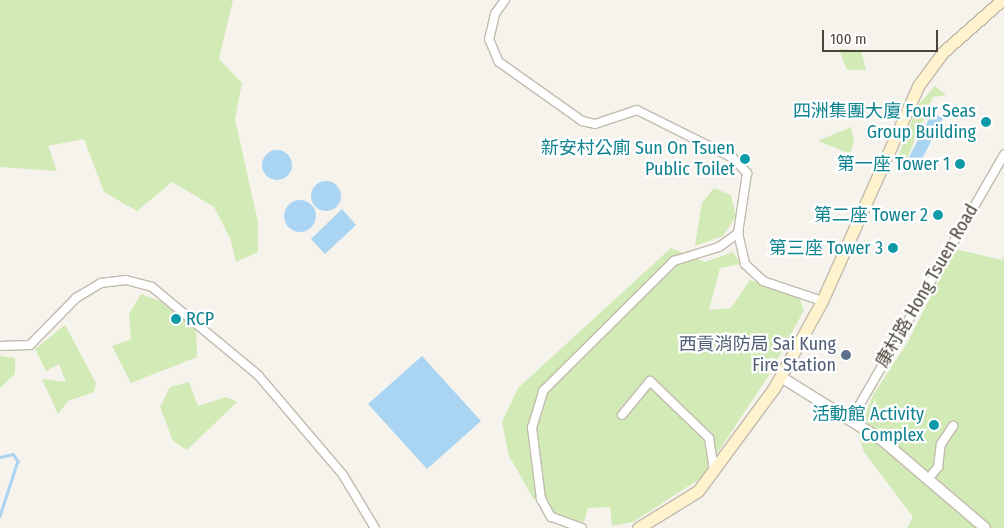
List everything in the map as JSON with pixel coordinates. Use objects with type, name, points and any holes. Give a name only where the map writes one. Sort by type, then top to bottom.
[{"type":"main road","points":[[638,528],[686,501],[714,470],[781,377],[822,301],[918,86],[943,52],[1002,0]]},
{"type":"street","points":[[505,0],[490,26],[491,50],[499,62],[535,84],[571,116],[592,124],[624,111],[642,111],[741,164],[747,185],[738,233],[740,250],[752,274],[822,301]]},
{"type":"street","name":"康村路 Hong Tsuen Road","points":[[852,418],[1004,155]]},
{"type":"street","points":[[582,528],[551,517],[541,499],[532,428],[543,390],[674,261],[719,247],[738,233]]},
{"type":"street","points":[[0,346],[30,345],[76,298],[101,284],[126,280],[152,287],[258,375],[327,455],[375,528]]},
{"type":"street","points":[[781,377],[852,418],[986,528]]},
{"type":"street","points":[[622,415],[645,382],[653,383],[709,438],[714,470]]},
{"type":"street","points":[[928,479],[938,466],[941,444],[953,426]]},
{"type":"green space","points":[[0,0],[233,0],[219,59],[242,83],[235,119],[258,222],[258,252],[236,262],[230,238],[214,207],[172,182],[137,211],[104,192],[84,139],[48,146],[57,171],[0,167]]},
{"type":"green space","points":[[839,49],[861,50],[866,70],[847,70]]},
{"type":"green space","points":[[935,86],[946,95],[933,97],[905,163],[896,162],[918,105]]},
{"type":"green space","points":[[851,127],[854,142],[850,154],[818,141]]},
{"type":"green space","points":[[714,188],[731,195],[736,216],[723,236],[695,246],[702,203]]},
{"type":"green space","points":[[671,248],[705,262],[733,252],[741,264],[720,268],[709,310],[731,308],[750,280],[799,297],[804,310],[769,375],[701,478],[633,522],[612,526],[610,507],[588,508],[584,522],[561,519],[533,498],[509,456],[502,422],[518,388]]},
{"type":"green space","points":[[955,249],[1002,260],[1004,256],[1004,528],[907,528],[913,517],[864,452],[858,433],[873,395],[907,343]]},
{"type":"green space","points":[[141,294],[165,303],[196,331],[197,357],[131,383],[112,346],[131,339],[129,314]]},
{"type":"green space","points":[[65,325],[96,383],[94,392],[68,401],[58,414],[42,379],[66,382],[59,364],[46,371],[35,349]]},
{"type":"green space","points":[[0,356],[15,358],[15,374],[0,388]]},
{"type":"green space","points":[[189,382],[198,406],[226,397],[237,402],[187,450],[173,441],[160,407],[170,387]]},
{"type":"water","points":[[932,113],[943,118],[920,163],[909,157]]},
{"type":"water","points":[[277,150],[288,154],[292,165],[288,176],[277,180],[266,176],[262,165],[266,154]]},
{"type":"water","points":[[326,181],[337,185],[341,196],[337,207],[326,211],[315,207],[311,196],[315,185]]},
{"type":"water","points":[[300,200],[311,205],[316,216],[311,227],[300,232],[289,227],[284,216],[289,205]]},
{"type":"water","points":[[342,209],[356,225],[325,254],[311,239]]},
{"type":"water","points":[[422,356],[481,421],[427,469],[368,404]]},
{"type":"waterway","points":[[0,457],[13,454],[18,461],[0,516]]},
{"type":"place","name":"四洲集團大廈 Four Seas Group Building","points":[[986,122]]},
{"type":"place","name":"新安村公廁 Sun On Tsuen Public Toilet","points":[[745,159]]},
{"type":"place","name":"第一座 Tower 1","points":[[960,164]]},
{"type":"place","name":"第二座 Tower 2","points":[[938,215]]},
{"type":"place","name":"第三座 Tower 3","points":[[893,248]]},
{"type":"place","name":"RCP","points":[[176,319]]},
{"type":"place","name":"西貢消防局 Sai Kung Fire Station","points":[[846,355]]},
{"type":"place","name":"活動館 Activity Complex","points":[[934,425]]}]
